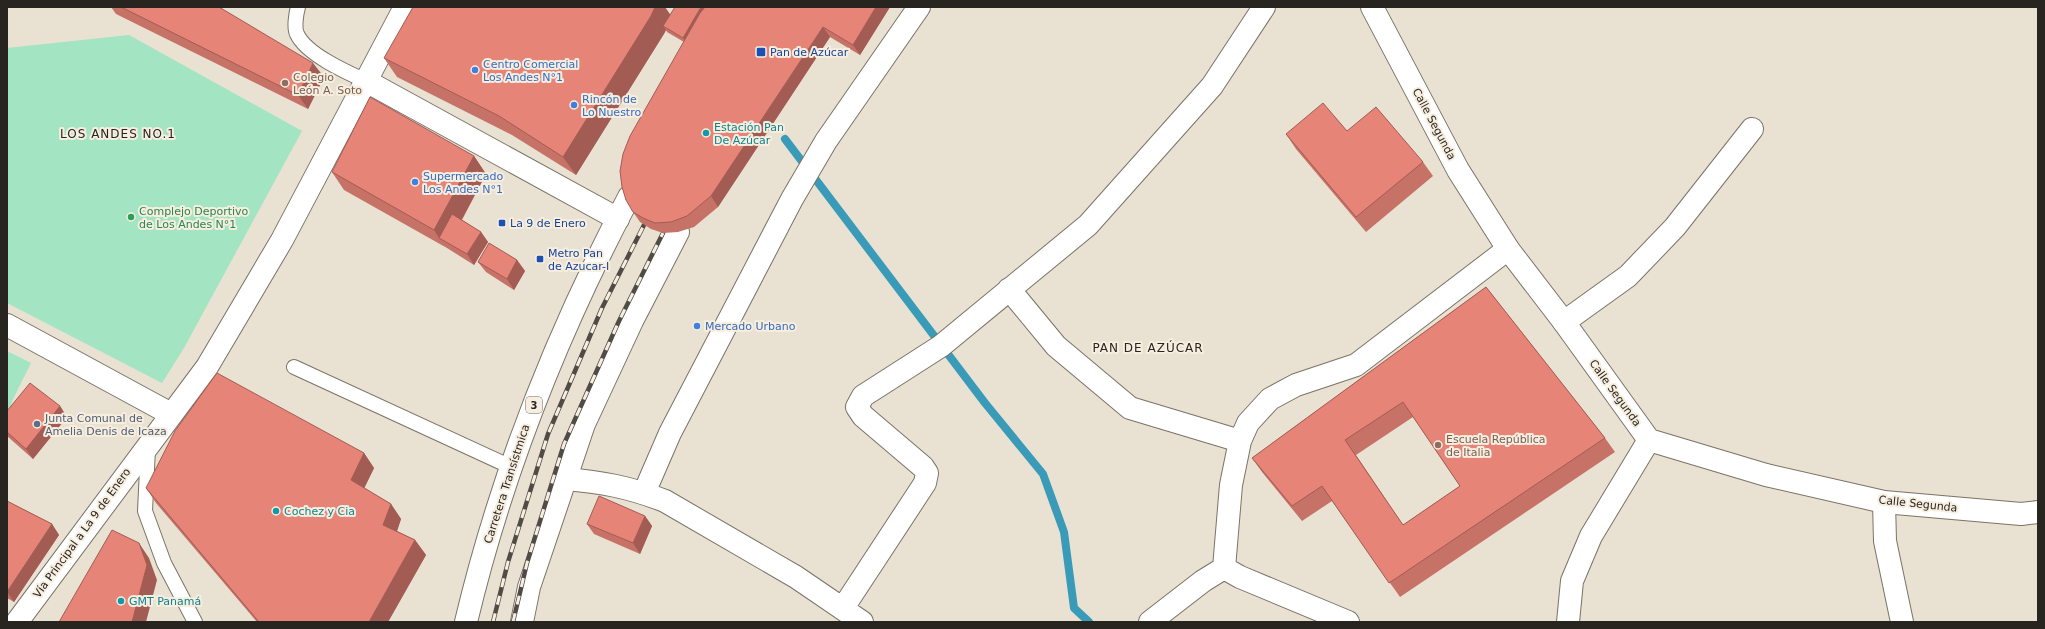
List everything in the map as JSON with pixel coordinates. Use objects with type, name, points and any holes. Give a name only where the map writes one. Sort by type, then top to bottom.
[{"type":"street","name":"Vía Principal a La 9 de Enero","points":[[17,622],[148,444],[207,367],[282,240],[404,7]]},
{"type":"street","points":[[644,493],[670,433],[792,199],[826,141],[919,7]]},
{"type":"street","points":[[843,608],[925,483],[927,473],[923,466],[863,416],[857,407],[863,396],[941,346],[1093,219],[1212,86],[1264,7]]},
{"type":"street","name":"Calle Segunda","points":[[1372,7],[1458,170],[1508,248],[1564,322],[1649,440],[1766,475],[1884,502],[2021,514],[2038,512]]},
{"type":"street","points":[[366,81],[618,219]]},
{"type":"street","points":[[1564,322],[1628,276],[1675,227],[1752,129]]},
{"type":"street","name":"Carretera Transístmica","points":[[466,622],[511,467],[547,371],[629,198]]},
{"type":"street","points":[[522,622],[529,587],[564,479],[587,417],[632,321],[678,232]]},
{"type":"street","points":[[1224,568],[1231,485],[1240,441],[1248,422],[1270,399],[1296,385],[1356,365],[1508,248]]},
{"type":"street","points":[[1009,289],[1056,346],[1130,408],[1240,441]]},
{"type":"street","points":[[7,325],[171,414]]},
{"type":"street","points":[[1568,622],[1572,581],[1591,536],[1649,440]]},
{"type":"street","points":[[564,479],[605,483],[644,493],[665,501],[734,540],[843,608],[862,622]]},
{"type":"street","points":[[1884,502],[1884,541],[1902,622]]},
{"type":"street","points":[[1150,622],[1203,581],[1224,568]]},
{"type":"street","points":[[1224,568],[1240,577],[1348,622]]},
{"type":"lane","points":[[298,7],[296,13],[297,33],[306,47],[366,81]]},
{"type":"lane","points":[[294,367],[511,467]]},
{"type":"lane","points":[[148,444],[145,511],[164,563],[195,622]]},
{"type":"green space","name":"Complejo Deportivo de Los Andes N°1","points":[[129,35],[302,131],[184,348],[162,383],[7,303],[7,48]]},
{"type":"green space","points":[[7,351],[31,363],[12,401],[7,423]]},
{"type":"building","points":[[121,7],[219,7],[313,63],[298,95]]},
{"type":"building","points":[[413,7],[655,7],[651,16],[563,157],[499,116],[384,58]]},
{"type":"building","points":[[675,7],[701,7],[683,38],[663,26]]},
{"type":"building","name":"Estación Pan De Azúcar","points":[[705,7],[876,7],[853,45],[823,27],[711,196],[687,216],[671,222],[655,223],[633,212],[626,200],[622,187],[620,171],[623,154],[630,136],[700,13]]},
{"type":"building","name":"Supermercado Los Andes N°1","points":[[370,97],[474,156],[434,230],[332,172]]},
{"type":"building","points":[[1323,103],[1347,131],[1376,107],[1423,162],[1356,217],[1286,134]]},
{"type":"building","points":[[452,214],[481,232],[467,254],[439,238]]},
{"type":"building","points":[[489,243],[517,260],[507,279],[478,262]]},
{"type":"building","points":[[1486,287],[1605,438],[1389,583],[1322,486],[1292,506],[1252,458]],"holes":[[[1403,402],[1460,486],[1403,525],[1345,440]]]},
{"type":"building","name":"Cochez y Cia","points":[[217,373],[364,453],[351,480],[391,504],[383,525],[415,540],[369,622],[259,622],[146,488],[175,431]]},
{"type":"building","name":"Junta Comunal de Amelia Denis de Icaza","points":[[30,383],[60,406],[26,449],[7,432],[7,411]]},
{"type":"building","points":[[599,496],[645,516],[633,543],[587,524]]},
{"type":"building","points":[[7,501],[52,524],[7,592]]},
{"type":"building","name":"GMT Panamá","points":[[112,530],[139,543],[147,565],[132,622],[59,622]]},
{"type":"waterway","points":[[785,139],[985,403],[1043,474],[1064,532],[1074,608],[1089,622]]},
{"type":"railway","points":[[493,622],[508,562],[548,434],[602,308],[644,225]]},
{"type":"railway","points":[[513,622],[527,563],[564,444],[619,321],[663,233]]},
{"type":"place","name":"Pan de Azúcar","points":[[761,52]]},
{"type":"place","name":"Centro Comercial Los Andes N°1","points":[[475,70]]},
{"type":"place","name":"Colegio León A. Soto","points":[[285,83]]},
{"type":"place","name":"Rincón de Lo Nuestro","points":[[574,105]]},
{"type":"place","name":"Estación Pan De Azúcar","points":[[706,133]]},
{"type":"place","name":"Supermercado Los Andes N°1","points":[[415,182]]},
{"type":"place","name":"Complejo Deportivo de Los Andes N°1","points":[[131,217]]},
{"type":"place","name":"La 9 de Enero","points":[[502,223]]},
{"type":"place","name":"Metro Pan de Azucar-I","points":[[540,259]]},
{"type":"place","name":"Mercado Urbano","points":[[697,326]]},
{"type":"place","name":"Junta Comunal de Amelia Denis de Icaza","points":[[37,424]]},
{"type":"place","name":"Escuela República de Italia","points":[[1438,445]]},
{"type":"place","name":"Cochez y Cia","points":[[276,511]]},
{"type":"place","name":"GMT Panamá","points":[[121,601]]},
{"type":"district","name":"LOS ANDES NO.1","points":[[118,134]]},
{"type":"district","name":"PAN DE AZÚCAR","points":[[1148,348]]}]
